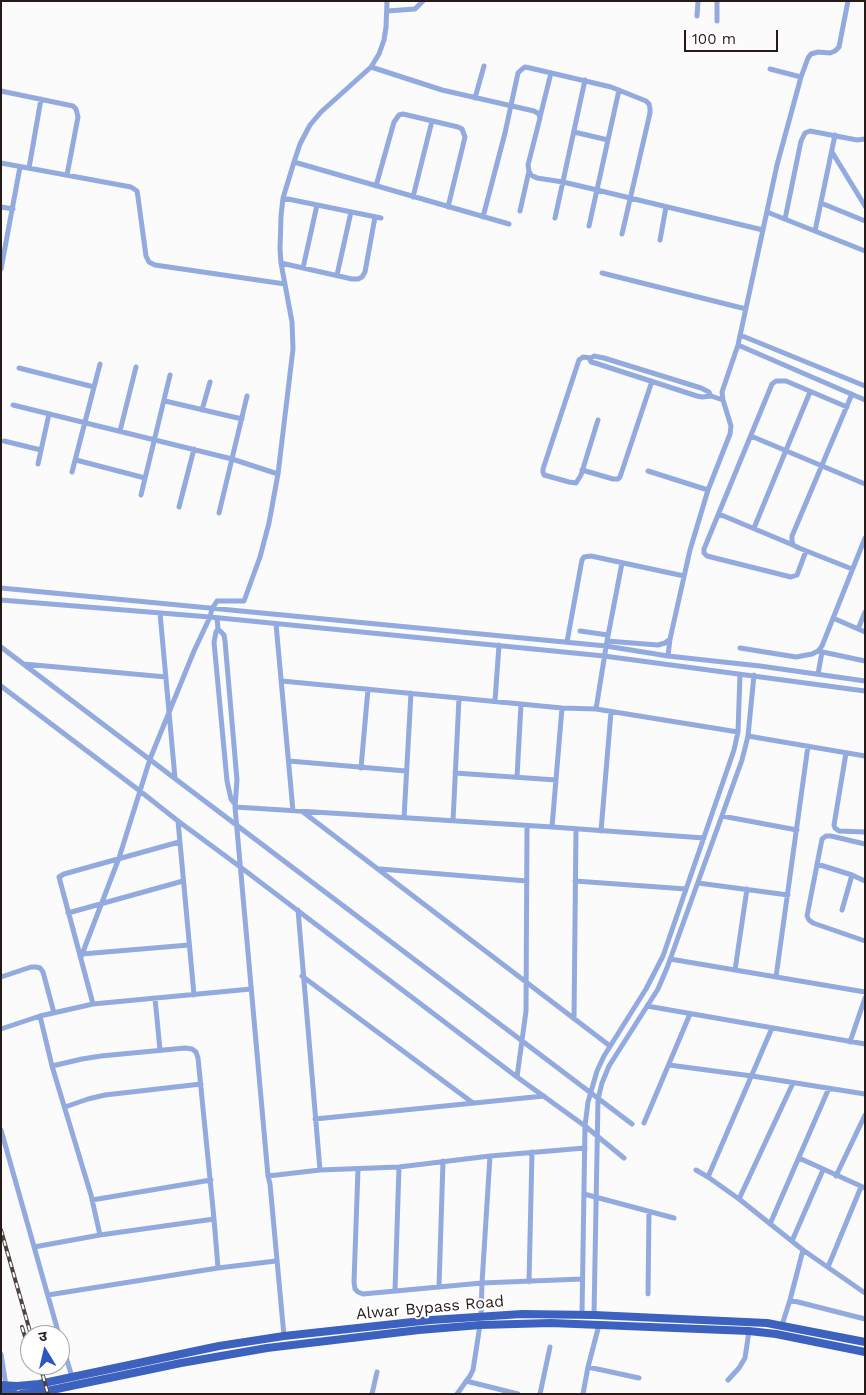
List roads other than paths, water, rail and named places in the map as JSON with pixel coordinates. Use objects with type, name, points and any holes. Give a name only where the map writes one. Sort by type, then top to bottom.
[{"type":"main road","name":"Alwar Bypass Road","points":[[22,1394],[47,1391],[181,1363],[258,1350],[480,1321],[549,1314],[751,1322],[782,1325],[865,1342]]},
{"type":"main road","name":"Alwar Bypass Road","points":[[1,1393],[219,1346],[284,1336],[431,1320],[749,1332],[776,1334],[865,1352]]},
{"type":"main road","name":"Alwar Bypass Road","points":[[4,1385],[16,1391]]},
{"type":"street","points":[[243,611],[244,600],[265,540],[278,474],[293,349],[292,322],[281,263],[280,233],[283,198],[300,144],[310,125],[320,112],[371,67],[378,54],[384,40],[387,1]]},
{"type":"street","points":[[387,11],[415,9],[422,1]]},
{"type":"street","points":[[697,16],[698,1]]},
{"type":"street","points":[[717,21],[718,1]]},
{"type":"street","points":[[668,656],[690,550],[708,490],[730,434],[731,426],[722,400],[723,386],[738,344],[777,165],[801,77],[808,58],[812,54],[818,52],[830,53],[838,47],[848,1]]},
{"type":"street","points":[[475,98],[484,66]]},
{"type":"street","points":[[371,67],[431,87],[534,111],[539,114],[540,118]]},
{"type":"street","points":[[483,217],[518,73],[526,67],[585,80],[619,90],[646,101],[650,109],[622,234]]},
{"type":"street","points":[[770,69],[801,77]]},
{"type":"street","points":[[520,211],[529,171],[528,165],[552,73]]},
{"type":"street","points":[[555,218],[585,80]]},
{"type":"street","points":[[589,226],[619,90]]},
{"type":"street","points":[[1,91],[73,106],[78,117],[67,175]]},
{"type":"street","points":[[29,168],[41,99]]},
{"type":"street","points":[[376,186],[398,115],[403,114],[462,129],[466,137],[448,206]]},
{"type":"street","points":[[413,196],[432,121]]},
{"type":"street","points":[[785,219],[802,136],[805,132],[810,131],[864,140]]},
{"type":"street","points":[[574,132],[608,140]]},
{"type":"street","points":[[814,231],[835,135]]},
{"type":"street","points":[[832,151],[865,206]]},
{"type":"street","points":[[294,162],[509,224]]},
{"type":"street","points":[[1,163],[131,187],[137,191],[146,256],[149,262],[155,265],[285,284]]},
{"type":"street","points":[[1,268],[20,167]]},
{"type":"street","points":[[529,171],[531,175],[537,178],[563,182],[763,230]]},
{"type":"street","points":[[281,263],[358,279],[362,277],[364,272],[378,218],[283,198]]},
{"type":"street","points":[[821,203],[865,221]]},
{"type":"street","points":[[303,268],[317,205]]},
{"type":"street","points":[[1,207],[12,209]]},
{"type":"street","points":[[660,240],[666,207]]},
{"type":"street","points":[[337,275],[351,212]]},
{"type":"street","points":[[768,212],[865,251]]},
{"type":"street","points":[[602,273],[746,309]]},
{"type":"street","points":[[740,335],[864,384]]},
{"type":"street","points":[[738,344],[865,400]]},
{"type":"street","points":[[598,420],[579,480],[573,483],[544,475],[543,472],[579,360],[583,357],[591,358],[594,356],[604,358],[701,388],[709,392],[711,396]]},
{"type":"street","points":[[591,358],[591,362],[697,396],[711,396],[722,400]]},
{"type":"street","points":[[72,472],[100,364]]},
{"type":"street","points":[[120,431],[136,367]]},
{"type":"street","points":[[19,368],[94,387]]},
{"type":"street","points":[[140,495],[170,375]]},
{"type":"street","points":[[582,470],[613,479],[620,477],[652,381]]},
{"type":"street","points":[[806,552],[797,574],[791,577],[707,556],[704,553],[704,549],[772,384],[776,381],[786,381],[847,408]]},
{"type":"street","points":[[202,410],[210,382]]},
{"type":"street","points":[[754,528],[810,392]]},
{"type":"street","points":[[793,545],[792,536],[852,394]]},
{"type":"street","points":[[219,513],[247,396]]},
{"type":"street","points":[[164,402],[242,419]]},
{"type":"street","points":[[13,405],[194,449],[278,474]]},
{"type":"street","points":[[38,464],[49,414]]},
{"type":"street","points":[[751,436],[865,484]]},
{"type":"street","points":[[4,441],[41,450]]},
{"type":"street","points":[[179,507],[194,449]]},
{"type":"street","points":[[76,460],[145,478]]},
{"type":"street","points":[[648,471],[708,490]]},
{"type":"street","points":[[719,514],[806,552],[852,569]]},
{"type":"street","points":[[818,674],[822,646],[865,538]]},
{"type":"street","points":[[567,642],[584,557],[590,556],[684,576]]},
{"type":"street","points":[[596,709],[622,563]]},
{"type":"street","points":[[1,588],[567,642],[607,640],[658,645],[670,639]]},
{"type":"street","points":[[1,600],[210,617],[500,645],[604,656],[865,691]]},
{"type":"street","points":[[82,956],[120,858],[150,759],[210,617],[212,608],[218,601],[244,600]]},
{"type":"street","points":[[858,629],[865,612]]},
{"type":"street","points":[[160,613],[175,778]]},
{"type":"street","points":[[217,618],[218,629],[214,642],[226,781],[234,805]]},
{"type":"street","points":[[833,618],[865,632]]},
{"type":"street","points":[[276,624],[293,811]]},
{"type":"street","points":[[218,629],[224,635],[225,641],[237,780],[237,793],[234,805],[239,866],[284,1336]]},
{"type":"street","points":[[580,631],[668,656],[865,681]]},
{"type":"street","points":[[495,701],[500,645]]},
{"type":"street","points":[[1,647],[632,1124]]},
{"type":"street","points":[[740,648],[796,657],[820,652],[865,660]]},
{"type":"street","points":[[24,664],[166,677]]},
{"type":"street","points":[[582,1314],[585,1126],[590,1092],[597,1071],[610,1046],[646,989],[663,956],[730,764],[738,732],[740,674]]},
{"type":"street","points":[[594,1315],[598,1098],[609,1066],[658,989],[670,960],[742,760],[748,736],[754,676]]},
{"type":"street","points":[[282,681],[562,708],[596,709],[738,732]]},
{"type":"street","points":[[1,686],[517,1077],[585,1126],[624,1158]]},
{"type":"street","points":[[361,768],[368,689]]},
{"type":"street","points":[[404,818],[411,693]]},
{"type":"street","points":[[453,821],[459,698]]},
{"type":"street","points":[[517,777],[521,704]]},
{"type":"street","points":[[552,827],[562,708]]},
{"type":"street","points":[[601,831],[611,712]]},
{"type":"street","points":[[748,736],[865,756]]},
{"type":"street","points":[[776,978],[808,746]]},
{"type":"street","points":[[846,752],[834,825],[839,831],[865,832]]},
{"type":"street","points":[[289,761],[406,771]]},
{"type":"street","points":[[455,773],[556,780]]},
{"type":"street","points":[[234,805],[303,812],[704,838]]},
{"type":"street","points":[[303,812],[610,1046]]},
{"type":"street","points":[[722,816],[797,830]]},
{"type":"street","points":[[178,821],[194,995]]},
{"type":"street","points":[[517,1077],[526,1011],[526,826]]},
{"type":"street","points":[[574,1019],[576,829]]},
{"type":"street","points":[[865,844],[841,837],[826,836],[822,839],[807,911],[807,916],[813,924],[865,940]]},
{"type":"street","points":[[93,1004],[82,956],[59,878],[64,874],[179,842]]},
{"type":"street","points":[[817,864],[865,881]]},
{"type":"street","points":[[378,869],[527,881]]},
{"type":"street","points":[[842,910],[852,875]]},
{"type":"street","points":[[576,881],[686,889]]},
{"type":"street","points":[[68,913],[183,882]]},
{"type":"street","points":[[698,883],[788,895]]},
{"type":"street","points":[[735,970],[747,889]]},
{"type":"street","points":[[298,910],[302,976],[320,1170]]},
{"type":"street","points":[[82,956],[189,945]]},
{"type":"street","points":[[670,960],[865,992]]},
{"type":"street","points":[[1,977],[31,967],[36,966],[40,968],[43,972],[54,1013]]},
{"type":"street","points":[[302,976],[473,1103]]},
{"type":"street","points":[[1,1029],[40,1016],[93,1004],[251,989]]},
{"type":"street","points":[[155,998],[160,1050]]},
{"type":"street","points":[[850,1042],[865,998]]},
{"type":"street","points":[[647,1006],[865,1044]]},
{"type":"street","points":[[644,1123],[690,1014]]},
{"type":"street","points":[[40,1016],[52,1066],[92,1200],[100,1235]]},
{"type":"street","points":[[708,1177],[772,1028]]},
{"type":"street","points":[[52,1066],[82,1059],[160,1050],[185,1048],[196,1052],[201,1084],[218,1268]]},
{"type":"street","points":[[669,1065],[865,1094]]},
{"type":"street","points":[[739,1200],[793,1082]]},
{"type":"street","points":[[64,1107],[112,1094],[201,1084]]},
{"type":"street","points":[[770,1224],[829,1088]]},
{"type":"street","points":[[316,1119],[544,1096]]},
{"type":"street","points":[[836,1176],[865,1115]]},
{"type":"street","points":[[1,1130],[57,1325]]},
{"type":"street","points":[[268,1176],[320,1170],[398,1167],[490,1156],[585,1148]]},
{"type":"street","points":[[529,1282],[532,1152]]},
{"type":"street","points":[[456,1394],[473,1370],[480,1321],[490,1156]]},
{"type":"street","points":[[799,1158],[863,1188],[828,1267]]},
{"type":"street","points":[[439,1287],[443,1162]]},
{"type":"street","points":[[395,1291],[398,1167]]},
{"type":"street","points":[[358,1169],[355,1289],[358,1292],[363,1294],[482,1283],[582,1279]]},
{"type":"street","points":[[696,1170],[739,1200],[803,1250],[865,1293]]},
{"type":"street","points":[[792,1241],[823,1170]]},
{"type":"street","points":[[92,1200],[210,1180]]},
{"type":"street","points":[[584,1194],[674,1218]]},
{"type":"street","points":[[648,1294],[649,1212]]},
{"type":"street","points":[[34,1247],[100,1235],[214,1219]]},
{"type":"street","points":[[782,1325],[803,1250]]},
{"type":"street","points":[[48,1295],[218,1268],[276,1261]]},
{"type":"street","points":[[790,1300],[865,1319]]},
{"type":"street","points":[[583,1394],[588,1367],[600,1325]]},
{"type":"street","points":[[728,1380],[745,1358],[749,1332]]},
{"type":"street","points":[[540,1394],[550,1347]]},
{"type":"street","points":[[1,1354],[4,1385]]},
{"type":"street","points":[[588,1367],[639,1378]]},
{"type":"street","points":[[70,1370],[72,1377]]},
{"type":"street","points":[[372,1394],[377,1372]]},
{"type":"street","points":[[466,1381],[518,1394]]},
{"type":"railway","points":[[1,1230],[28,1325]]},
{"type":"railway","points":[[43,1375],[48,1394]]}]
